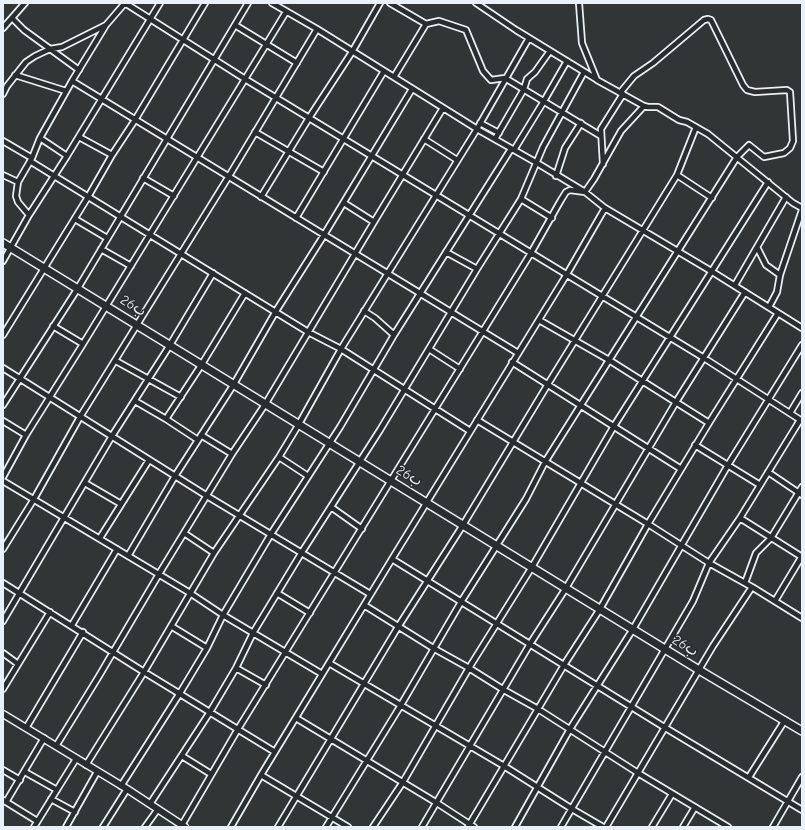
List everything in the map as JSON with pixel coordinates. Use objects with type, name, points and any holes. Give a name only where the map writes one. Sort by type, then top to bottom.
[{"type":"highway","name":"26ب","points":[[3,243],[699,670],[802,731]]},
{"type":"main road","points":[[3,714],[184,826]]},
{"type":"street","points":[[3,28],[25,3]]},
{"type":"street","points":[[29,215],[18,202],[16,196],[18,182],[66,91],[106,25],[125,3],[244,79],[704,358],[801,421],[740,518],[709,563],[693,601],[561,827]]},
{"type":"street","points":[[3,261],[29,215],[79,137],[160,3]]},
{"type":"street","points":[[3,335],[205,3]]},
{"type":"street","points":[[3,405],[78,288],[248,3]]},
{"type":"street","points":[[272,3],[317,29],[477,129],[537,163],[584,192],[605,208],[735,285],[800,327],[802,320]]},
{"type":"street","points":[[261,196],[352,52],[380,3]]},
{"type":"street","points":[[390,3],[426,24],[440,21],[466,30],[483,71],[491,80],[506,78],[600,136]]},
{"type":"street","points":[[476,3],[528,38],[597,80],[644,106],[658,107],[679,120],[687,122],[708,134],[802,209],[780,275],[777,292],[769,307]]},
{"type":"street","points":[[579,3],[582,44],[597,80]]},
{"type":"street","points":[[3,477],[49,397],[151,235],[244,79],[286,12]]},
{"type":"street","points":[[12,18],[24,30],[79,70]]},
{"type":"street","points":[[326,827],[401,705],[461,602],[526,499],[545,462],[737,157],[749,145],[764,156],[784,153],[790,148],[793,141],[790,95],[787,90],[755,92],[747,90],[743,85],[711,20],[704,20],[653,63],[634,76],[622,93],[601,129],[600,136],[603,164]]},
{"type":"street","points":[[394,77],[426,24]]},
{"type":"street","points":[[3,94],[15,75],[26,62],[50,49],[62,47],[106,25]]},
{"type":"street","points":[[235,25],[297,63]]},
{"type":"street","points":[[3,549],[34,499],[80,417],[138,325],[317,29]]},
{"type":"street","points":[[86,765],[144,672],[214,553],[279,457],[341,349],[477,129],[528,38]]},
{"type":"street","points":[[495,139],[524,89],[527,79],[535,72],[550,51]]},
{"type":"street","points":[[104,827],[124,788],[207,648],[223,614],[271,534],[329,443],[469,215],[544,101],[567,61]]},
{"type":"street","points":[[296,218],[384,71]]},
{"type":"street","points":[[150,804],[210,712],[236,668],[253,632],[360,462],[521,199],[543,147],[584,72]]},
{"type":"street","points":[[15,75],[66,91]]},
{"type":"street","points":[[72,81],[518,353]]},
{"type":"street","points":[[128,556],[175,476],[234,384],[276,312],[344,203],[412,89]]},
{"type":"street","points":[[584,192],[594,179],[621,131],[644,106]]},
{"type":"street","points":[[56,746],[232,454],[266,403],[443,108]]},
{"type":"street","points":[[480,123],[499,133]]},
{"type":"street","points":[[556,176],[565,148],[581,123]]},
{"type":"street","points":[[278,827],[398,627],[463,525],[574,341],[677,175],[696,127]]},
{"type":"street","points":[[255,132],[324,172]]},
{"type":"street","points":[[79,137],[112,155]]},
{"type":"street","points":[[40,138],[67,156]]},
{"type":"street","points":[[424,139],[457,160]]},
{"type":"street","points":[[3,141],[31,159],[54,177],[308,332],[341,349],[470,430]]},
{"type":"street","points":[[3,175],[18,182]]},
{"type":"street","points":[[677,175],[712,198]]},
{"type":"street","points":[[143,178],[174,196]]},
{"type":"street","points":[[373,827],[403,782],[469,668],[532,567],[614,426],[768,182]]},
{"type":"street","points":[[184,826],[211,774],[238,729],[436,409],[552,218],[566,192],[570,190],[584,192]]},
{"type":"street","points":[[735,285],[786,197]]},
{"type":"street","points":[[521,199],[552,218]]},
{"type":"street","points":[[344,203],[374,222]]},
{"type":"street","points":[[231,827],[261,774],[605,208]]},
{"type":"street","points":[[75,218],[107,238]]},
{"type":"street","points":[[757,247],[766,265],[780,275]]},
{"type":"street","points":[[101,248],[131,266]]},
{"type":"street","points":[[446,252],[477,269]]},
{"type":"street","points":[[3,621],[112,436],[149,379],[213,273]]},
{"type":"street","points":[[422,827],[676,402],[745,292]]},
{"type":"street","points":[[166,418],[202,364],[244,293]]},
{"type":"street","points":[[364,311],[394,335]]},
{"type":"street","points":[[296,718],[368,760],[471,826],[504,766],[564,665],[600,609],[695,445],[778,313]]},
{"type":"street","points":[[538,320],[609,360],[709,423]]},
{"type":"street","points":[[53,326],[83,344]]},
{"type":"street","points":[[515,827],[570,729],[633,629],[728,465],[802,345]]},
{"type":"street","points":[[429,349],[460,369]]},
{"type":"street","points":[[116,361],[181,397]]},
{"type":"street","points":[[512,362],[649,447],[681,469]]},
{"type":"street","points":[[3,368],[207,496],[370,594]]},
{"type":"street","points":[[790,413],[802,393]]},
{"type":"street","points":[[135,401],[232,454]]},
{"type":"street","points":[[477,420],[681,544],[709,563],[752,587],[802,618]]},
{"type":"street","points":[[3,421],[26,435]]},
{"type":"street","points":[[695,445],[760,485]]},
{"type":"street","points":[[279,457],[308,476]]},
{"type":"street","points":[[100,538],[149,460]]},
{"type":"street","points":[[768,472],[800,493]]},
{"type":"street","points":[[3,481],[100,538],[322,674]]},
{"type":"street","points":[[85,483],[121,504]]},
{"type":"street","points":[[745,583],[756,553],[772,538],[800,493],[802,487]]},
{"type":"street","points":[[331,507],[362,529]]},
{"type":"street","points":[[740,518],[802,556],[775,601]]},
{"type":"street","points":[[184,533],[214,553]]},
{"type":"street","points":[[72,625],[117,549]]},
{"type":"street","points":[[392,559],[597,686],[802,810]]},
{"type":"street","points":[[3,583],[275,752]]},
{"type":"street","points":[[329,663],[436,725],[572,809],[605,827],[713,646],[752,587]]},
{"type":"street","points":[[277,593],[310,613]]},
{"type":"street","points":[[364,605],[433,648],[538,709],[638,773],[728,827]]},
{"type":"street","points":[[3,689],[50,612]]},
{"type":"street","points":[[171,626],[207,648]]},
{"type":"street","points":[[26,728],[83,632]]},
{"type":"street","points":[[3,653],[18,664]]},
{"type":"street","points":[[236,668],[266,685]]},
{"type":"street","points":[[748,777],[785,720]]},
{"type":"street","points":[[37,821],[5,802],[25,772],[44,738]]},
{"type":"street","points":[[182,756],[211,774]]},
{"type":"street","points":[[34,827],[76,759]]},
{"type":"street","points":[[3,770],[20,780]]},
{"type":"street","points":[[25,772],[57,790]]},
{"type":"street","points":[[66,827],[97,772]]},
{"type":"street","points":[[261,774],[348,827]]},
{"type":"street","points":[[773,827],[802,777]]},
{"type":"street","points":[[652,827],[672,794]]},
{"type":"street","points":[[51,799],[75,812]]},
{"type":"street","points":[[683,827],[695,807]]},
{"type":"street","points":[[145,827],[158,809]]}]
